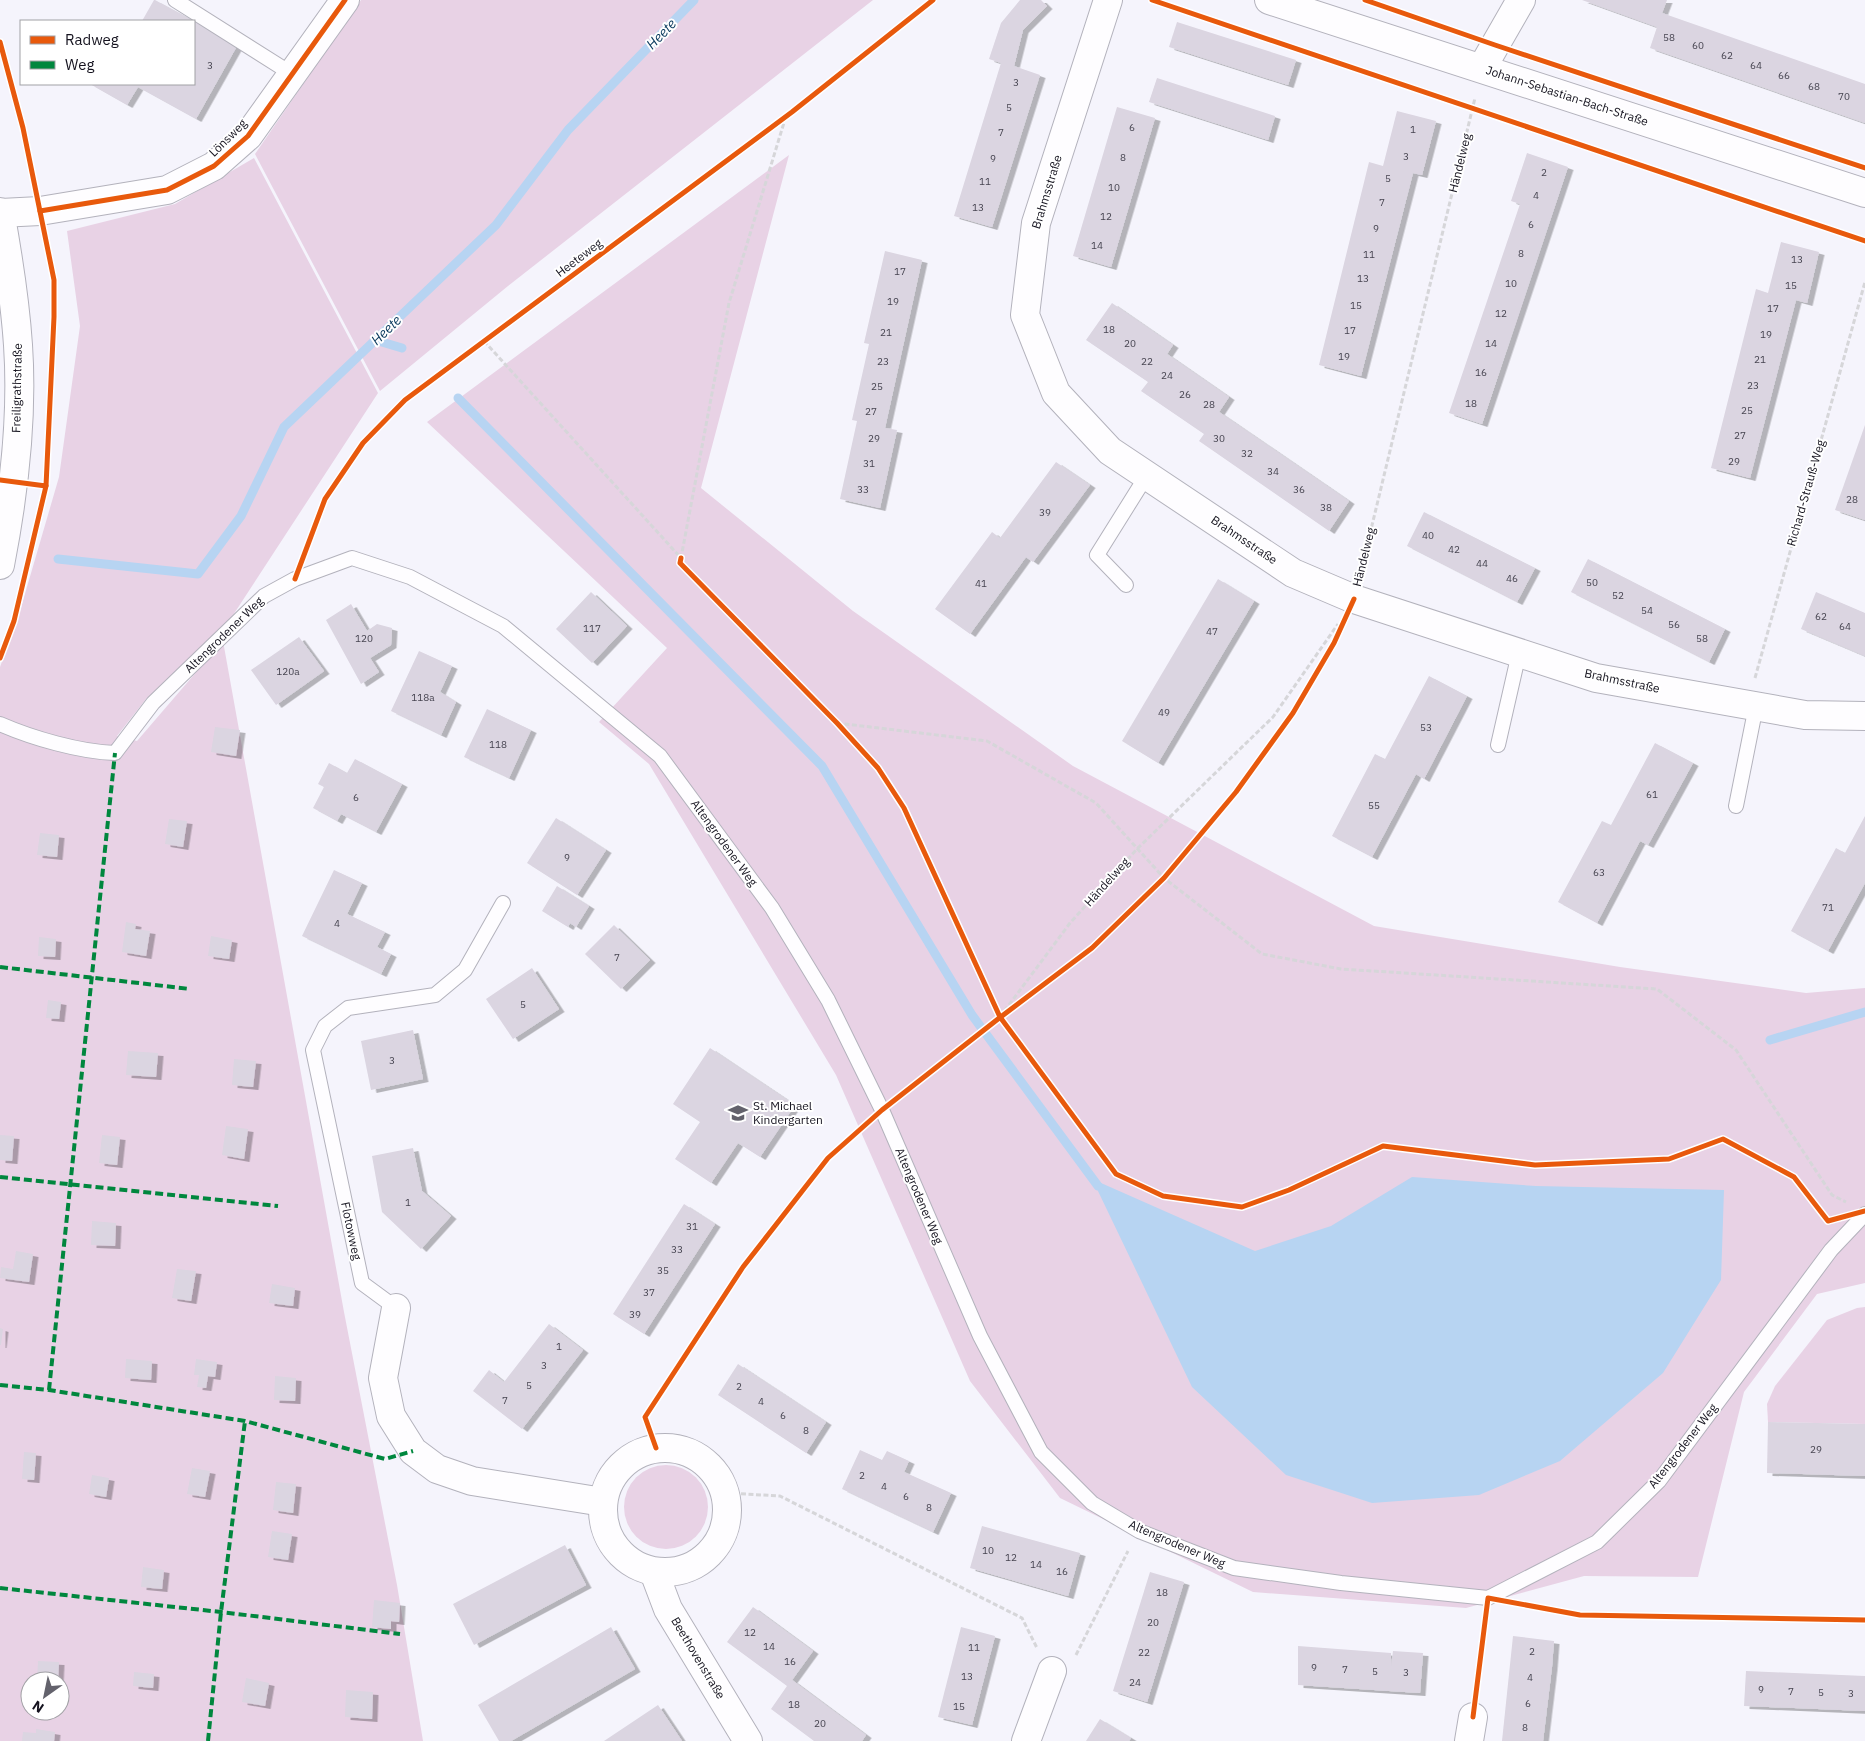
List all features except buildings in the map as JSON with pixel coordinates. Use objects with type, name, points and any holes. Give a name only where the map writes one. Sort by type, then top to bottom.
[{"type":"street","name":"Lönsweg","points":[[0,213],[40,211],[117,200],[167,190],[214,166],[248,136],[346,0]]},
{"type":"street","name":"Brahmsstraße","points":[[1108,0],[1036,223],[1025,316],[1056,393],[1110,451],[1293,573],[1354,599],[1596,678],[1805,715],[1865,716]]},
{"type":"street","name":"Johann-Sebastian-Bach-Straße","points":[[1269,0],[1865,193]]},
{"type":"street","points":[[1482,68],[1521,0]]},
{"type":"street","name":"Freiligrathstraße","points":[[0,213],[14,298],[18,346],[19,398],[14,483],[0,565]]},
{"type":"street","name":"Flotowweg","points":[[396,1308],[383,1378],[391,1416],[413,1451],[437,1469],[472,1481],[603,1502]]},
{"type":"street","points":[[656,1448],[674,1448],[691,1453],[699,1458],[718,1476],[726,1493],[728,1514],[725,1528],[712,1552],[695,1565],[675,1572],[654,1572],[636,1566],[621,1554],[609,1539],[603,1521],[603,1502],[608,1483],[620,1466],[636,1454],[656,1448]]},
{"type":"street","name":"Beethovenstraße","points":[[654,1572],[668,1609],[748,1741]]},
{"type":"street","points":[[1026,1741],[1052,1671]]},
{"type":"lane","points":[[175,0],[292,74]]},
{"type":"lane","points":[[1126,585],[1097,555],[1147,475]]},
{"type":"lane","name":"Altengrodener Weg","points":[[0,724],[22,734],[49,741],[104,753],[115,753],[153,704],[264,596],[295,579],[352,558],[410,577],[503,626],[660,756],[772,908],[828,1000],[882,1110],[980,1336],[1041,1452],[1092,1504],[1139,1531],[1234,1568],[1340,1583],[1488,1598],[1597,1542],[1659,1481],[1831,1250],[1865,1214]]},
{"type":"lane","points":[[1498,745],[1519,653]]},
{"type":"lane","points":[[1736,806],[1752,705]]},
{"type":"lane","name":"Flotowweg","points":[[396,1308],[362,1283],[313,1050],[325,1026],[348,1008],[436,995],[465,970],[504,903]]},
{"type":"path","points":[[778,122],[792,112]]},
{"type":"path","points":[[484,342],[681,560],[729,303],[786,116]]},
{"type":"path","points":[[476,347],[492,336]]},
{"type":"path","points":[[831,716],[843,729]]},
{"type":"path","points":[[837,722],[988,741],[1096,803],[1164,878],[1262,954],[1340,970],[1657,989],[1736,1050],[1832,1195],[1848,1203]]},
{"type":"path","points":[[996,1008],[1006,1025]]},
{"type":"path","points":[[726,1493],[780,1496],[1022,1618],[1036,1647],[1052,1671],[1078,1653],[1139,1531]]},
{"type":"shaded area","points":[[361,0],[873,0],[508,286],[380,391],[255,154]]},
{"type":"shaded area","points":[[789,155],[701,488],[853,611],[1073,766],[1374,926],[1620,967],[1806,993],[1865,988],[1865,1283],[1817,1294],[1744,1392],[1698,1577],[1584,1576],[1466,1608],[1253,1592],[1060,1498],[970,1381],[836,1075],[649,764],[599,722],[667,648],[427,422]]},
{"type":"shaded area","points":[[254,158],[378,393],[222,632],[146,699],[117,736],[137,741],[223,641],[344,1312],[397,1585],[423,1741],[0,1741],[0,667],[20,611],[59,477],[80,326],[67,231],[175,204]]},
{"type":"shaded area","points":[[1865,1307],[1865,1424],[1768,1422],[1767,1404],[1775,1386],[1827,1320],[1857,1308]]},
{"type":"shaded area","points":[[658,1465],[674,1465],[690,1472],[701,1483],[708,1499],[705,1523],[696,1537],[690,1542],[674,1549],[658,1549],[642,1542],[631,1531],[624,1515],[624,1499],[631,1483],[642,1472]]},
{"type":"water","points":[[1412,1177],[1536,1186],[1724,1190],[1721,1280],[1663,1373],[1560,1461],[1479,1495],[1372,1503],[1286,1475],[1192,1387],[1097,1189],[1101,1183],[1255,1251],[1331,1226]]},
{"type":"waterway","name":"Heete","points":[[58,559],[198,574],[241,516],[284,427],[496,225],[568,130],[694,0]]},
{"type":"waterway","points":[[375,340],[402,348]]},
{"type":"waterway","points":[[458,398],[822,766],[972,1015],[1098,1186]]},
{"type":"waterway","points":[[1770,1040],[1865,1012]]},
{"type":"marked path","points":[[49,1390],[115,753]]},
{"type":"marked path","points":[[0,967],[190,989]]},
{"type":"marked path","points":[[0,1177],[278,1206]]},
{"type":"marked path","points":[[0,1385],[49,1390],[245,1421],[385,1459],[413,1451]]},
{"type":"marked path","points":[[208,1741],[221,1612],[245,1421]]},
{"type":"marked path","points":[[0,1588],[400,1634]]},
{"type":"cycle path","points":[[40,211],[167,190],[214,166],[248,136],[345,0]]},
{"type":"cycle path","name":"Heeteweg","points":[[295,579],[325,499],[363,443],[405,400],[792,112],[933,0]]},
{"type":"cycle path","points":[[1152,0],[1865,241]]},
{"type":"cycle path","points":[[1365,0],[1865,168]]},
{"type":"cycle path","points":[[0,42],[23,128],[54,280],[46,486],[0,480]]},
{"type":"cycle path","points":[[0,658],[14,621],[46,486]]},
{"type":"cycle path","points":[[681,558],[680,563],[837,723],[878,768],[904,808],[1000,1017],[1116,1174],[1163,1196],[1242,1207],[1289,1190],[1383,1146],[1535,1165],[1669,1159],[1723,1139],[1794,1177],[1828,1221],[1865,1211]]},
{"type":"cycle path","points":[[656,1448],[645,1417],[743,1267],[828,1158],[882,1110],[1092,948],[1164,878],[1236,792],[1293,713],[1334,643],[1354,599]]},
{"type":"cycle path","points":[[1473,1717],[1488,1598],[1580,1615],[1865,1620]]},
{"type":"place","name":"St. Michael Kindergarten","points":[[738,1113]]}]
